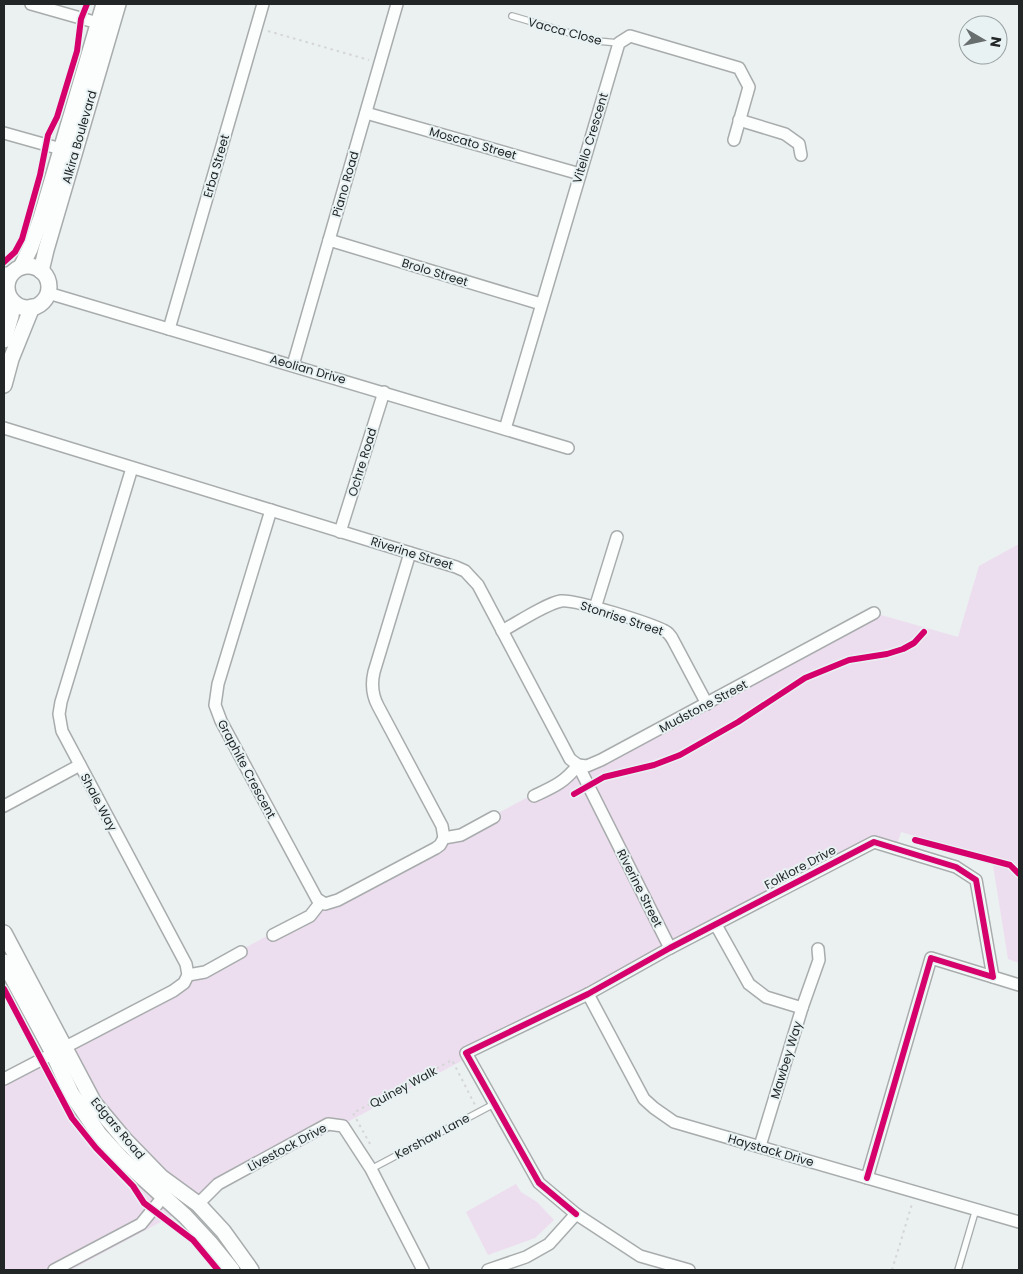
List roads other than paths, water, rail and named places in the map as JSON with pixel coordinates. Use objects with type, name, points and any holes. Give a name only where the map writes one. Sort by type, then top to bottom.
[{"type":"street","points":[[31,4],[98,23]]},
{"type":"street","name":"Alkira Boulevard","points":[[12,271],[41,218],[104,4]]},
{"type":"street","name":"Alkira Boulevard","points":[[41,271],[118,4]]},
{"type":"street","name":"Erba Street","points":[[169,329],[263,4]]},
{"type":"street","name":"Piano Road","points":[[293,365],[397,4]]},
{"type":"street","points":[[619,43],[630,36],[740,68],[749,87],[734,140]]},
{"type":"street","name":"Vitello Crescent","points":[[505,429],[619,43]]},
{"type":"street","name":"Moscato Street","points":[[366,113],[580,174]]},
{"type":"street","points":[[739,120],[786,134],[799,144],[800,155]]},
{"type":"street","points":[[4,132],[61,149]]},
{"type":"street","name":"Brolo Street","points":[[329,240],[541,304]]},
{"type":"street","points":[[4,340],[11,316],[8,296],[7,283],[12,271],[28,266],[41,271],[48,282],[48,293],[43,301],[32,307],[25,308],[8,296]]},
{"type":"street","name":"Aeolian Drive","points":[[48,293],[568,448]]},
{"type":"street","points":[[4,385],[11,359],[32,307]]},
{"type":"street","name":"Ochre Road","points":[[340,532],[384,392]]},
{"type":"street","name":"Riverine Street","points":[[4,428],[465,571],[478,585],[570,758],[578,765],[670,948]]},
{"type":"street","name":"Shale Way","points":[[132,468],[61,702],[60,722],[62,732],[186,964],[188,975]]},
{"type":"street","name":"Graphite Crescent","points":[[270,510],[218,684],[215,704],[221,721],[313,894],[321,902]]},
{"type":"street","points":[[595,608],[616,537]]},
{"type":"street","points":[[273,935],[310,916],[321,902],[328,904],[338,900],[388,875],[436,848],[444,838],[442,826],[378,706],[372,688],[374,672],[410,553]]},
{"type":"street","name":"Stonrise Street","points":[[502,631],[559,602],[576,603],[658,628],[670,635],[707,704]]},
{"type":"street","name":"Mudstone Street","points":[[578,765],[587,766],[601,760],[874,612]]},
{"type":"street","points":[[4,806],[80,765]]},
{"type":"street","points":[[534,796],[566,779],[578,765]]},
{"type":"street","points":[[444,838],[461,835],[494,817]]},
{"type":"street","name":"Folklore Drive","points":[[689,1270],[640,1256],[576,1214],[540,1183],[466,1053],[588,994],[670,948],[874,842],[956,867],[976,880],[993,977]]},
{"type":"street","name":"Mawbey Way","points":[[716,925],[749,984],[766,996],[802,1008],[760,1146]]},
{"type":"street","name":"Edgars Road","points":[[4,933],[59,1051],[71,1092],[100,1134],[121,1158],[185,1216],[210,1242],[232,1270]]},
{"type":"street","points":[[802,1008],[819,960],[818,948]]},
{"type":"street","points":[[4,1079],[173,991],[184,983],[188,975],[205,972],[241,952]]},
{"type":"street","points":[[867,1178],[931,958],[1019,985]]},
{"type":"street","name":"Edgars Road","points":[[4,962],[59,1051],[94,1103],[125,1140],[161,1177],[198,1204],[223,1231],[251,1270]]},
{"type":"street","name":"Haystack Drive","points":[[588,994],[644,1099],[674,1122],[1019,1222]]},
{"type":"street","name":"Livestock Drive","points":[[198,1204],[218,1184],[328,1124],[343,1126],[376,1167],[424,1270]]},
{"type":"street","points":[[54,1270],[141,1224],[163,1196]]},
{"type":"street","points":[[488,1270],[526,1257],[549,1244],[576,1214]]},
{"type":"lane","name":"Vacca Close","points":[[512,16],[596,41],[619,43]]},
{"type":"lane","name":"Kershaw Lane","points":[[376,1167],[494,1104]]},
{"type":"lane","points":[[958,1270],[976,1209]]}]
